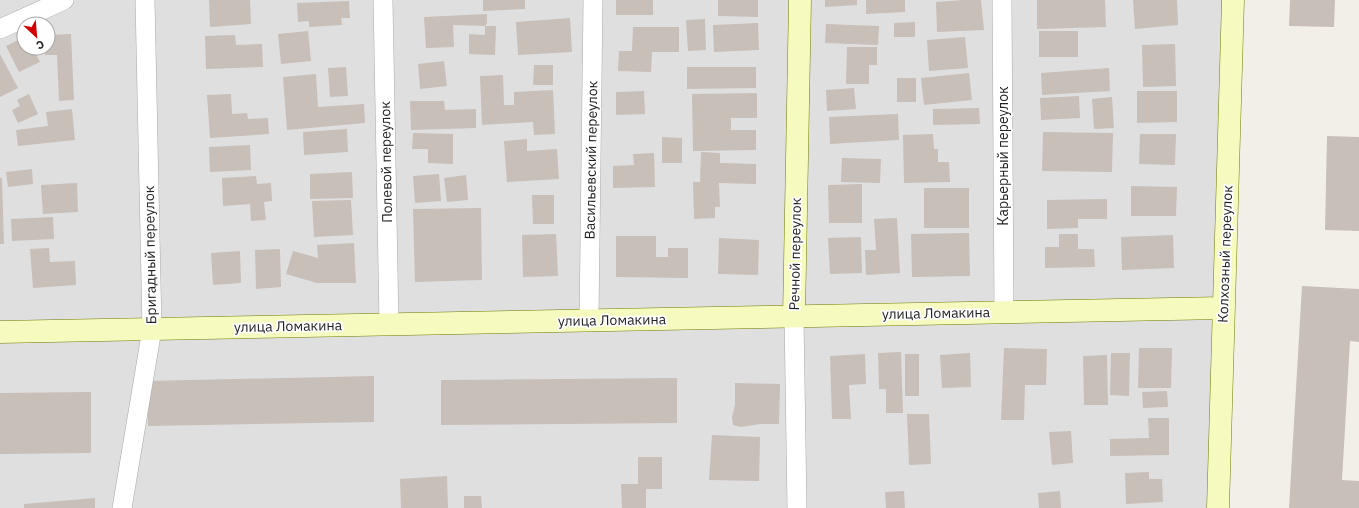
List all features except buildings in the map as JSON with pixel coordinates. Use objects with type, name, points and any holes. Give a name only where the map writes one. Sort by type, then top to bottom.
[{"type":"main road","name":"Речной переулок","points":[[794,316],[800,0]]},
{"type":"main road","name":"Колхозный переулок","points":[[1218,508],[1233,0]]},
{"type":"main road","name":"улица Ломакина","points":[[0,332],[1223,308]]},
{"type":"street","points":[[0,29],[64,0]]},
{"type":"street","name":"Бригадный переулок","points":[[122,508],[152,329],[144,0]]},
{"type":"street","name":"Полевой переулок","points":[[383,0],[389,324]]},
{"type":"street","name":"Васильевский переулок","points":[[589,320],[593,0]]},
{"type":"street","name":"Карьерный переулок","points":[[1002,0],[1004,312]]},
{"type":"street","name":"Речной переулок","points":[[794,316],[797,508]]},
{"type":"shaded area","points":[[0,0],[1233,0],[1217,508],[0,508]]}]
